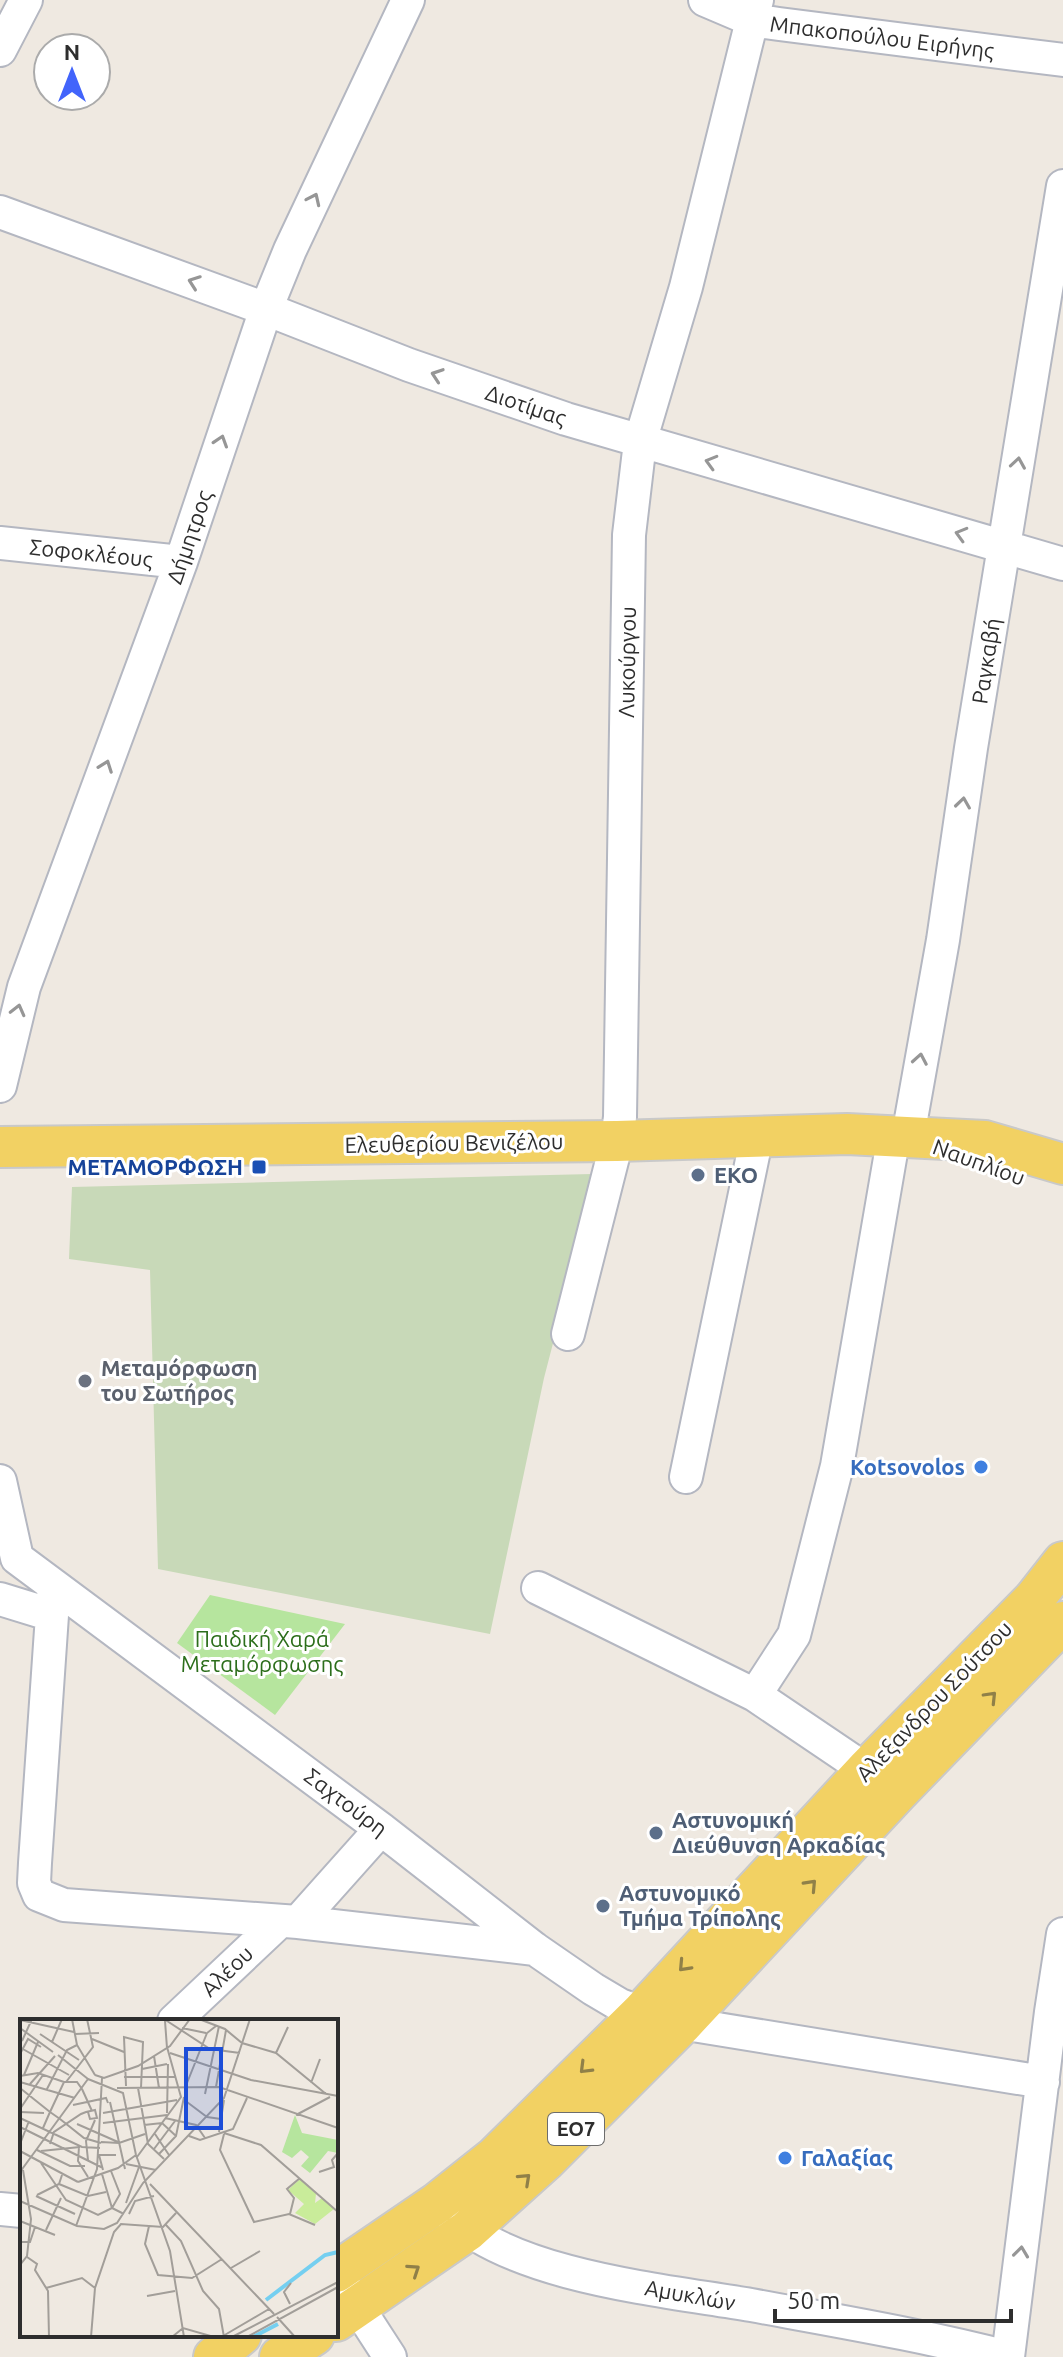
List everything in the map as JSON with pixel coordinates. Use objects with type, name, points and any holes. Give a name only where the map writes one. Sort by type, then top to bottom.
[{"type":"main road","name":"Ελευθερίου Βενιζέλου","points":[[0,1147],[901,1136]]},
{"type":"main road","name":"Ναυπλίου","points":[[901,1136],[985,1141],[1063,1164]]},
{"type":"main road","name":"Ναυπλίου","points":[[901,1136],[1063,1193]]},
{"type":"main road","name":"Αλεξανδρου Σούτσου","points":[[342,2294],[437,2203],[495,2157],[641,2013],[866,1770],[1034,1599],[1063,1562]]},
{"type":"main road","name":"Αλεξανδρου Σούτσου","points":[[342,2294],[467,2231],[545,2161],[682,2024],[898,1792],[1063,1622]]},
{"type":"main road","points":[[214,2357],[239,2337]]},
{"type":"main road","points":[[280,2357],[311,2337]]},
{"type":"street","points":[[0,50],[26,0]]},
{"type":"street","name":"Δήμητρος","points":[[0,1086],[24,987],[181,562],[266,309],[290,250],[408,0]]},
{"type":"street","name":"Μπακοπούλου Ειρήνης","points":[[705,0],[1063,60]]},
{"type":"street","name":"Λυκούργου","points":[[568,1334],[617,1141],[622,1069],[629,535],[640,442],[686,287],[755,10]]},
{"type":"street","name":"Ραγκαβή","points":[[755,1695],[794,1635],[837,1466],[901,1136],[943,940],[1063,186]]},
{"type":"street","name":"Διοτίμας","points":[[0,212],[409,365],[640,442],[1063,564]]},
{"type":"street","name":"Σοφοκλέους","points":[[0,543],[181,562]]},
{"type":"street","points":[[686,1477],[757,1136]]},
{"type":"street","points":[[0,1481],[17,1558],[53,1601],[34,1883],[39,1895],[64,1905],[289,1921],[535,1949]]},
{"type":"street","points":[[538,1588],[755,1695],[866,1770]]},
{"type":"street","points":[[0,1599],[53,1601]]},
{"type":"street","name":"Σαχτούρη","points":[[53,1601],[381,1829],[535,1949],[593,1989],[641,2013]]},
{"type":"street","name":"Αλέου","points":[[176,2019],[289,1921],[381,1829]]},
{"type":"street","points":[[1007,2357],[1063,1934]]},
{"type":"street","points":[[641,2013],[682,2024],[1043,2082]]},
{"type":"street","name":"Αμυκλών","points":[[437,2203],[467,2231],[510,2253],[580,2273],[889,2330],[1007,2357]]},
{"type":"street","points":[[0,2209],[20,2211]]},
{"type":"street","points":[[342,2294],[390,2357]]},
{"type":"green space","points":[[592,1174],[579,1243],[544,1378],[490,1634],[158,1569],[150,1270],[69,1259],[72,1187]]},
{"type":"green space","name":"Παιδική Χαρά Μεταμόρφωσης","points":[[210,1595],[345,1624],[275,1715],[177,1643]]},
{"type":"place","name":"ΜΕΤΑΜΟΡΦΩΣΗ","points":[[259,1167]]},
{"type":"place","name":"EKO","points":[[698,1175]]},
{"type":"place","name":"Μεταμόρφωση του Σωτήρος","points":[[85,1381]]},
{"type":"place","name":"Kotsovolos","points":[[981,1467]]},
{"type":"place","name":"Αστυνομική Διεύθυνση Αρκαδίας","points":[[656,1833]]},
{"type":"place","name":"Αστυνομικό Τμήμα Τρίπολης","points":[[603,1906]]},
{"type":"place","name":"Γαλαξίας","points":[[785,2158]]}]
